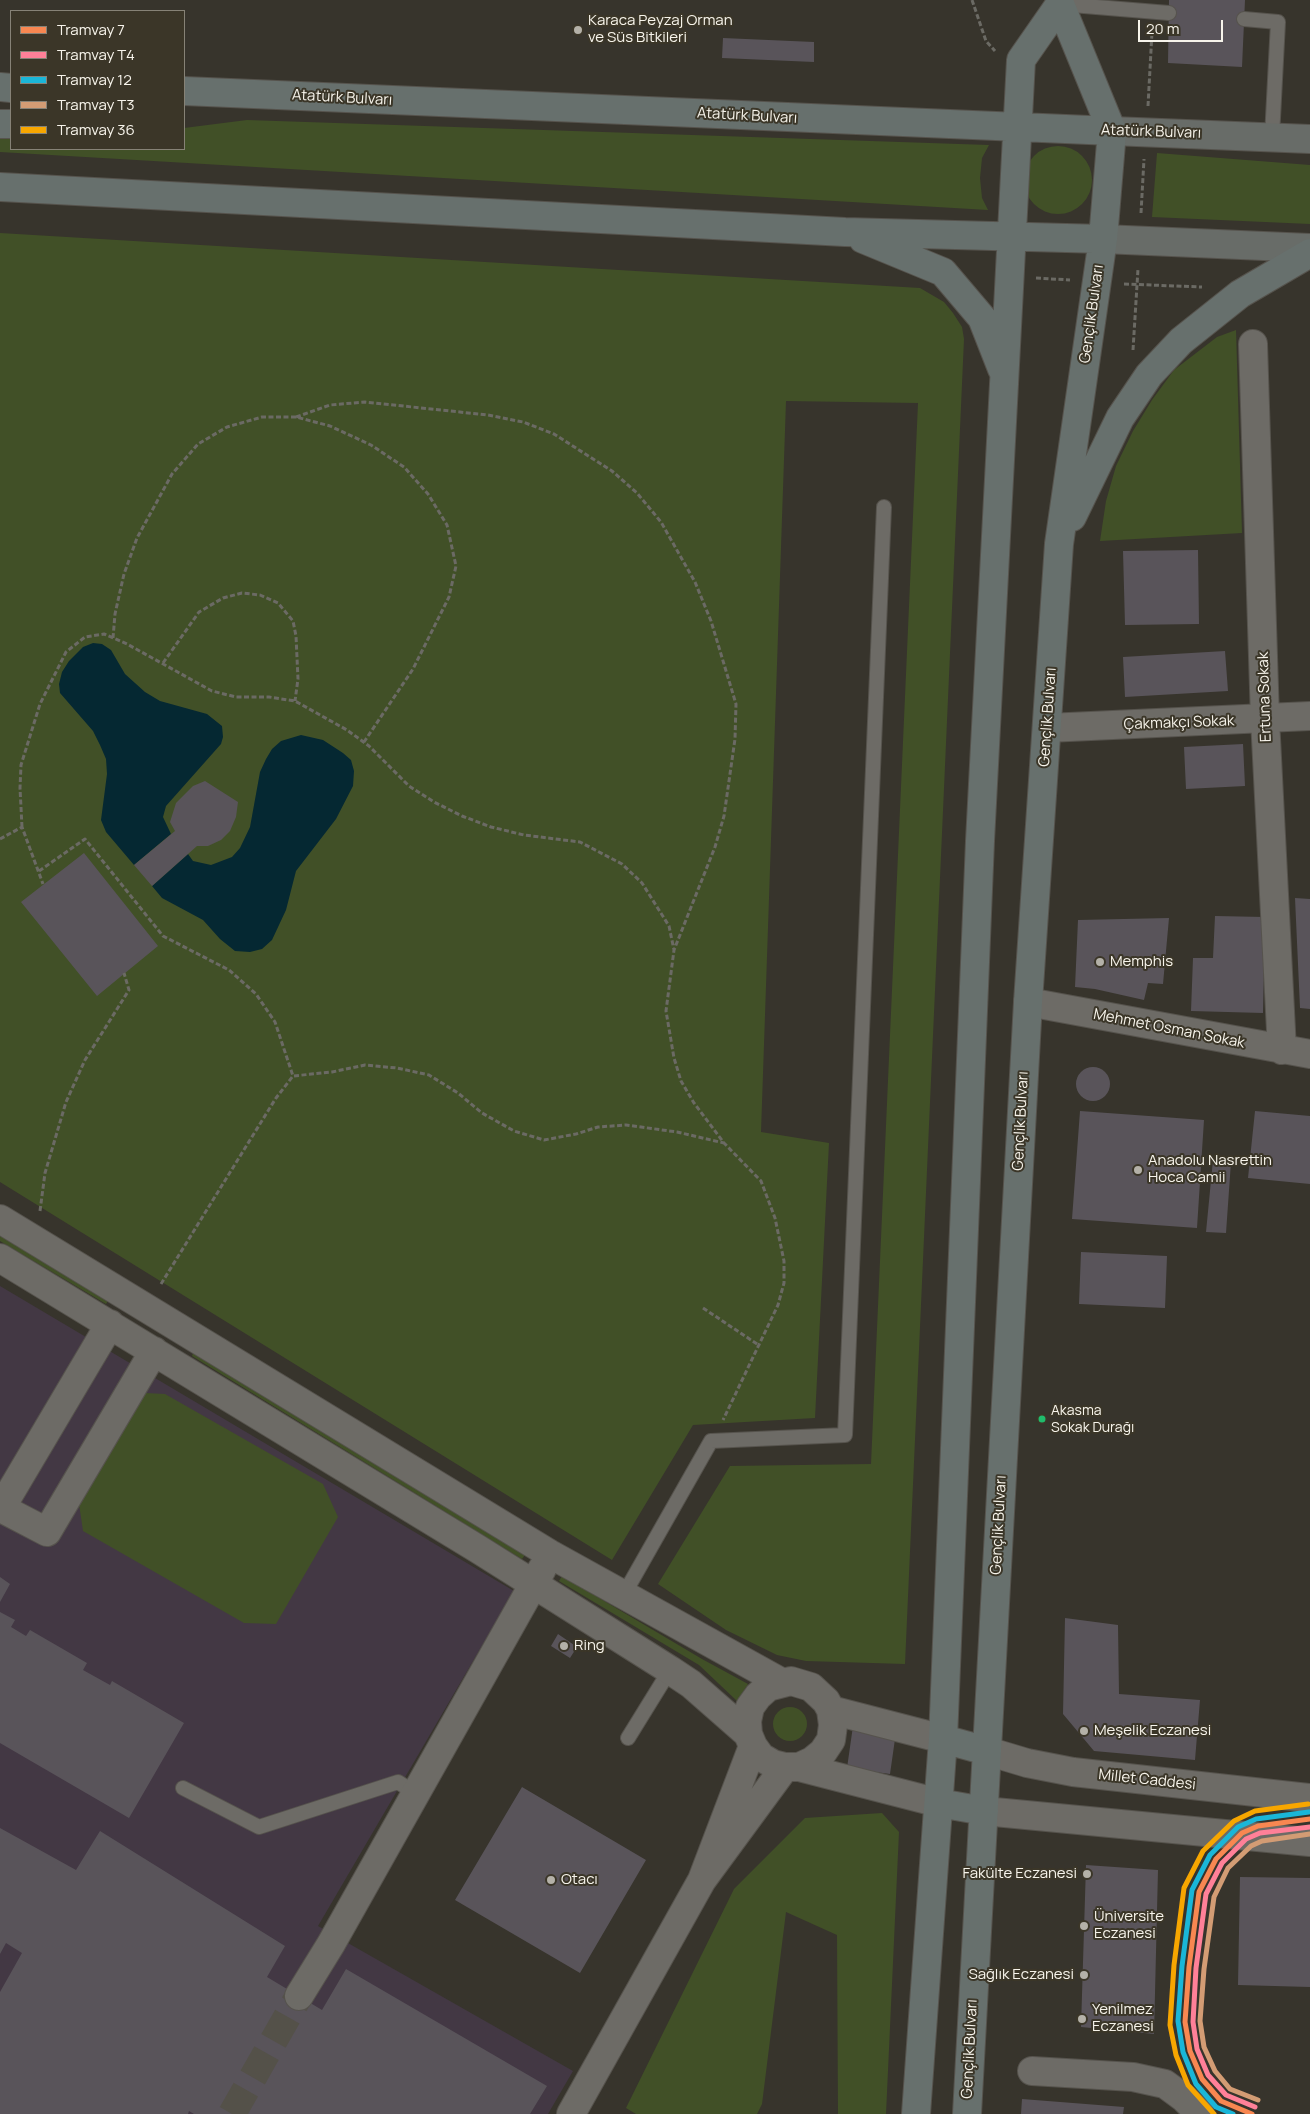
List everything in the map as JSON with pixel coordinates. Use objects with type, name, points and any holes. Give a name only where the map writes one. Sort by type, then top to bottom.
[{"type":"highway","points":[[916,2114],[943,1739],[980,851],[1006,379],[1010,237],[1021,60],[1060,2]]},
{"type":"highway","points":[[1060,2],[1112,131]]},
{"type":"highway","name":"Atatürk Bulvarı","points":[[185,91],[1112,131]]},
{"type":"highway","points":[[185,100],[217,92]]},
{"type":"highway","name":"Gençlik Bulvarı","points":[[967,2114],[1028,1002],[1059,544],[1102,239],[1112,131]]},
{"type":"highway","points":[[0,186],[846,232],[1102,239]]},
{"type":"highway","points":[[846,232],[943,272],[982,318],[1006,379]]},
{"type":"highway","points":[[1059,544],[1120,418],[1148,375],[1181,340],[1240,294],[1310,253]]},
{"type":"highway","points":[[943,1739],[986,1751]]},
{"type":"highway","points":[[939,1803],[984,1811]]},
{"type":"main road","name":"Atatürk Bulvarı","points":[[1112,131],[1310,139]]},
{"type":"main road","points":[[1102,239],[1310,248]]},
{"type":"street","name":"Ertuna Sokak","points":[[1253,344],[1265,719],[1282,1050]]},
{"type":"street","name":"Çakmakçı Sokak","points":[[1048,728],[1310,716]]},
{"type":"street","name":"Mehmet Osman Sokak","points":[[1028,1002],[1310,1054]]},
{"type":"street","points":[[0,1219],[550,1554],[781,1682]]},
{"type":"street","points":[[0,1258],[120,1330],[670,1670],[691,1684],[750,1740],[761,1757],[773,1764],[939,1803]]},
{"type":"street","points":[[147,1308],[120,1330],[1,1508],[47,1532],[154,1351]]},
{"type":"street","points":[[299,1996],[331,1944],[550,1554]]},
{"type":"street","points":[[571,2114],[702,1880],[792,1767],[812,1761],[823,1752],[831,1740],[833,1725],[831,1710],[820,1693],[811,1687],[791,1681],[781,1682],[768,1687],[750,1707],[747,1721],[750,1740],[702,1880]]},
{"type":"street","points":[[831,1710],[943,1739]]},
{"type":"street","name":"Millet Caddesi","points":[[986,1751],[1027,1763],[1073,1772],[1310,1798]]},
{"type":"street","points":[[984,1811],[1310,1842]]},
{"type":"street","points":[[1032,2071],[1133,2077],[1165,2084],[1189,2109]]},
{"type":"lane","points":[[1060,2],[1169,13]]},
{"type":"lane","points":[[1244,19],[1278,22],[1272,137]]},
{"type":"lane","points":[[623,1596],[711,1440],[845,1435],[884,507]]},
{"type":"lane","points":[[628,1738],[670,1670]]},
{"type":"lane","points":[[183,1788],[259,1827],[398,1782],[416,1793]]},
{"type":"path","points":[[972,0],[986,41],[995,51],[1021,60]]},
{"type":"path","points":[[1148,375],[1132,364],[1153,12]]},
{"type":"path","points":[[296,417],[330,406],[365,402],[488,414],[523,422],[554,434],[612,471],[637,493],[660,522],[695,582],[711,621],[736,704],[735,740],[724,816],[703,878],[674,950],[666,1011],[674,1058],[681,1082],[724,1143],[761,1180],[775,1218],[784,1261],[784,1283],[778,1305],[760,1346],[711,1440]]},
{"type":"path","points":[[113,638],[115,614],[124,574],[137,538],[172,474],[198,444],[227,428],[262,417],[296,417],[330,426],[372,445],[404,466],[428,494],[447,525],[456,566],[449,598],[413,669],[364,742]]},
{"type":"path","points":[[163,663],[199,612],[223,598],[242,593],[260,595],[278,603],[293,621],[296,636],[298,679],[295,701]]},
{"type":"path","points":[[43,884],[22,827],[20,788],[22,766],[40,704],[52,676],[66,652],[85,637],[104,634],[163,663],[212,691],[236,697],[269,697],[295,701],[347,730],[364,742],[409,786],[434,802],[462,816],[491,827],[524,835],[580,842],[622,864],[642,884],[658,906],[669,926],[674,950]]},
{"type":"path","points":[[0,840],[22,827]]},
{"type":"path","points":[[38,871],[85,839],[163,936],[229,970],[256,994],[275,1022],[293,1076]]},
{"type":"path","points":[[36,1241],[45,1173],[66,1102],[85,1060],[129,990],[124,973]]},
{"type":"path","points":[[147,1308],[276,1098],[293,1076],[332,1072],[365,1065],[397,1068],[429,1075],[458,1093],[482,1112],[514,1130],[544,1140],[576,1134],[598,1127],[626,1125],[724,1143]]},
{"type":"path","points":[[703,1308],[760,1346]]},
{"type":"shaded area","points":[[0,1286],[514,1591],[318,1926],[573,2071],[548,2114],[0,2114]]},
{"type":"green space","points":[[247,120],[989,145],[982,158],[980,178],[982,198],[988,210],[0,152],[0,138],[10,138],[10,150],[185,150],[185,128]]},
{"type":"green space","points":[[1058,146],[1071,149],[1082,156],[1089,167],[1092,180],[1089,193],[1082,204],[1071,211],[1058,214],[1045,211],[1034,204],[1027,193],[1024,180],[1027,167],[1034,156],[1045,149]]},
{"type":"green space","points":[[1157,153],[1310,165],[1310,224],[1152,217]]},
{"type":"green space","points":[[0,233],[920,288],[944,302],[962,327],[964,339],[905,1664],[806,1661],[777,1655],[726,1630],[658,1584],[730,1466],[871,1464],[918,403],[786,401],[761,1132],[829,1143],[815,1418],[693,1425],[612,1560],[0,1182]]},
{"type":"green space","points":[[1236,330],[1242,533],[1100,541],[1106,501],[1116,466],[1133,431],[1152,400],[1174,370],[1217,337]]},
{"type":"green space","points":[[0,1232],[110,1298],[106,1304],[0,1241]]},
{"type":"green space","points":[[194,1351],[525,1555],[522,1559],[192,1356]]},
{"type":"green space","points":[[145,1393],[165,1394],[323,1484],[338,1517],[276,1624],[244,1623],[83,1531],[79,1504]]},
{"type":"green space","points":[[562,1576],[748,1684],[737,1701],[699,1665],[559,1581]]},
{"type":"green space","points":[[790,1707],[797,1708],[802,1712],[806,1717],[806,1731],[802,1736],[797,1740],[790,1741],[783,1740],[778,1736],[774,1731],[773,1724],[774,1717],[778,1712],[783,1708]]},
{"type":"green space","points":[[882,1813],[899,1832],[886,2114],[838,2114],[837,1935],[786,1912],[762,2104],[757,2114],[636,2114],[626,2108],[734,1889],[805,1818]]},
{"type":"water","points":[[93,643],[102,644],[111,650],[125,674],[145,692],[160,701],[207,714],[222,726],[223,737],[221,744],[166,806],[163,817],[171,834],[134,865],[106,832],[101,820],[107,774],[106,759],[100,745],[93,731],[60,693],[59,684],[62,672],[69,661],[83,647]]},
{"type":"water","points":[[301,735],[323,740],[351,760],[354,771],[353,786],[336,819],[296,871],[286,910],[272,940],[262,949],[250,952],[235,951],[220,939],[203,920],[162,898],[152,886],[188,854],[193,861],[211,865],[232,857],[240,848],[250,827],[260,772],[266,759],[272,749],[281,741]]},
{"type":"building","points":[[1169,0],[1245,0],[1242,67],[1168,63]]},
{"type":"building","points":[[723,38],[814,42],[814,62],[722,58]]},
{"type":"building","points":[[1198,550],[1199,624],[1125,625],[1123,551]]},
{"type":"building","points":[[1225,651],[1228,691],[1125,697],[1123,657]]},
{"type":"building","points":[[1243,744],[1245,786],[1186,789],[1184,747]]},
{"type":"building","points":[[205,781],[238,802],[236,817],[230,831],[221,840],[208,846],[197,846],[152,886],[134,865],[175,831],[170,822],[176,803],[193,786]]},
{"type":"building","points":[[84,853],[158,946],[97,996],[21,902]]},
{"type":"building","points":[[1295,898],[1310,899],[1310,1009],[1300,1008]]},
{"type":"building","points":[[1215,916],[1265,917],[1263,1013],[1191,1011],[1193,958],[1213,958]]},
{"type":"building","points":[[1169,918],[1163,984],[1148,983],[1144,1000],[1095,989],[1075,987],[1078,920]]},
{"type":"building","points":[[1093,1067],[1105,1072],[1110,1084],[1105,1096],[1093,1101],[1081,1096],[1076,1084],[1081,1072]]},
{"type":"building","name":"Anadolu Nasrettin Hoca Camii","points":[[1080,1111],[1204,1120],[1197,1228],[1072,1219]]},
{"type":"building","points":[[1255,1111],[1310,1116],[1310,1184],[1248,1178]]},
{"type":"building","points":[[1213,1160],[1231,1162],[1226,1233],[1206,1232]]},
{"type":"building","points":[[1081,1252],[1167,1256],[1165,1308],[1079,1304]]},
{"type":"building","points":[[0,1577],[10,1584],[0,1602]]},
{"type":"building","points":[[0,1612],[15,1620],[11,1627],[26,1636],[30,1630],[87,1663],[83,1670],[110,1685],[112,1681],[184,1723],[129,1818],[0,1743]]},
{"type":"building","points":[[1065,1618],[1118,1625],[1119,1694],[1200,1700],[1195,1760],[1094,1751],[1063,1714]]},
{"type":"building","name":"Ring","points":[[558,1634],[577,1647],[570,1658],[551,1646]]},
{"type":"building","points":[[853,1726],[896,1732],[890,1774],[847,1768]]},
{"type":"building","name":"Otacı","points":[[522,1787],[646,1860],[580,1973],[455,1900]]},
{"type":"building","points":[[0,1828],[76,1870],[100,1831],[285,1946],[267,1977],[322,2010],[346,1969],[547,2086],[530,2114],[194,2114],[189,2111],[188,2114],[0,2114],[0,1992],[22,1953],[6,1943],[0,1954]]},
{"type":"building","points":[[1086,1865],[1158,1870],[1154,2034],[1081,2027]]},
{"type":"building","points":[[1240,1877],[1310,1878],[1310,1987],[1238,1985]]},
{"type":"building","points":[[1022,2099],[1124,2107],[1123,2114],[1021,2114]]},
{"type":"tunnel","points":[[232,2114],[299,1996]]},
{"type":"tram line","name":"36","points":[[1214,2114],[1188,2085],[1176,2055],[1170,2025],[1174,1965],[1184,1888],[1203,1851],[1234,1821],[1255,1811],[1308,1804]]},
{"type":"tram line","name":"12","points":[[1233,2114],[1216,2107],[1196,2084],[1183,2052],[1178,2021],[1182,1966],[1192,1890],[1210,1855],[1238,1827],[1256,1819],[1309,1812]]},
{"type":"tram line","name":"7","points":[[1252,2114],[1221,2101],[1202,2079],[1190,2051],[1185,2022],[1189,1967],[1199,1892],[1216,1859],[1242,1833],[1258,1826],[1310,1819]]},
{"type":"tram line","name":"T4","points":[[1255,2107],[1226,2095],[1208,2075],[1197,2049],[1193,2022],[1196,1968],[1206,1894],[1222,1863],[1246,1839],[1260,1833],[1310,1827]]},
{"type":"tram line","name":"T3","points":[[1258,2100],[1230,2089],[1215,2071],[1204,2047],[1200,2021],[1204,1969],[1214,1897],[1228,1868],[1251,1846],[1262,1841],[1310,1834]]},
{"type":"place","name":"Karaca Peyzaj Orman ve Süs Bitkileri","points":[[578,30]]},
{"type":"place","name":"Memphis","points":[[1100,962]]},
{"type":"place","name":"Anadolu Nasrettin Hoca Camii","points":[[1138,1170]]},
{"type":"place","name":"Akasma Sokak Durağı","points":[[1042,1419]]},
{"type":"place","name":"Ring","points":[[564,1646]]},
{"type":"place","name":"Meşelik Eczanesi","points":[[1084,1731]]},
{"type":"place","name":"Fakülte Eczanesi","points":[[1087,1874]]},
{"type":"place","name":"Otacı","points":[[551,1880]]},
{"type":"place","name":"Üniversite Eczanesi","points":[[1084,1926]]},
{"type":"place","name":"Sağlık Eczanesi","points":[[1084,1975]]},
{"type":"place","name":"Yenilmez Eczanesi","points":[[1082,2019]]}]
